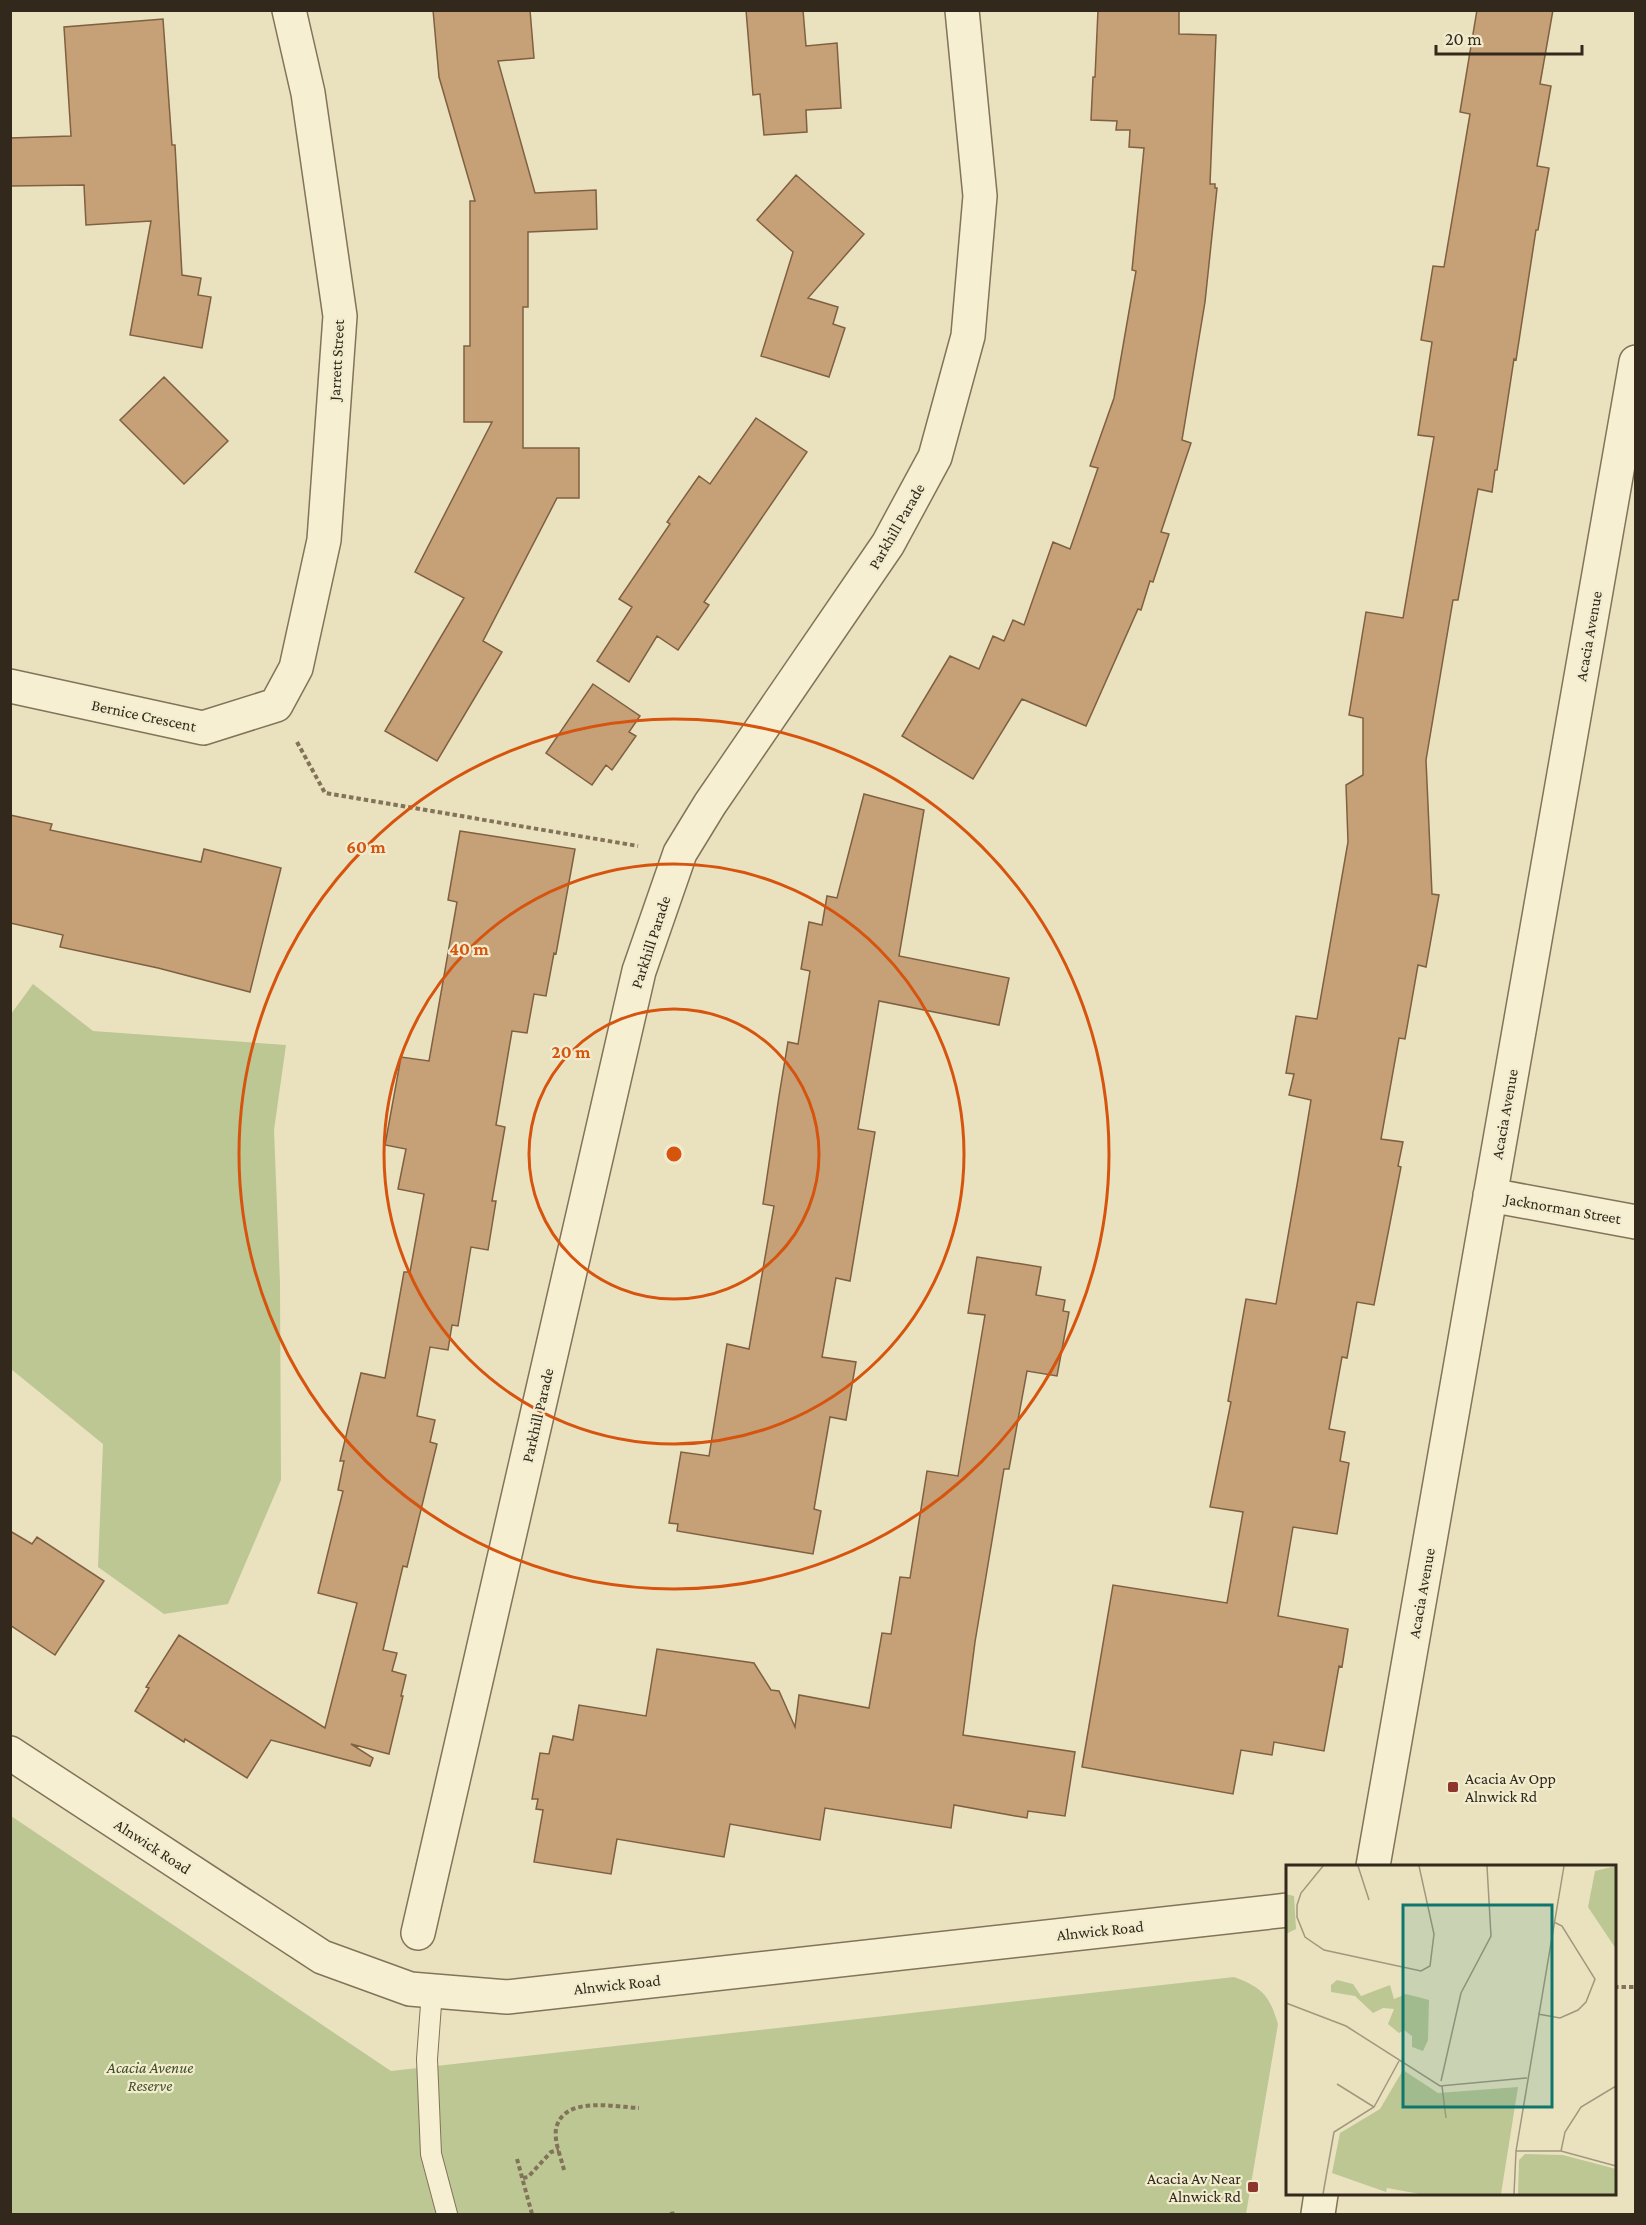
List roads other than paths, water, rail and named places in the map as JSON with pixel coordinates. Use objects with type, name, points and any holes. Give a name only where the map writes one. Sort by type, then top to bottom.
[{"type":"street","name":"Jarrett Street","points":[[276,705],[296,668],[324,540],[340,316],[308,93],[289,10]]},
{"type":"street","name":"Parkhill Parade","points":[[418,1933],[639,970],[680,853],[710,804],[888,544],[935,457],[968,336],[980,196],[962,10]]},
{"type":"street","name":"Acacia Avenue","points":[[1373,1865],[1635,362]]},
{"type":"street","name":"Bernice Crescent","points":[[10,686],[203,728],[276,705]]},
{"type":"street","name":"Jacknorman Street","points":[[1490,1195],[1635,1221]]},
{"type":"street","name":"Alnwick Road","points":[[10,1753],[322,1957],[410,1989],[507,1997],[1286,1910]]},
{"type":"street","points":[[1318,2214],[1321,2195]]},
{"type":"lane","points":[[432,1991],[427,2059],[431,2154],[447,2214]]},
{"type":"place","name":"Acacia Av Opp Alnwick Rd","points":[[1453,1787]]},
{"type":"place","name":"Acacia Av Near Alnwick Rd","points":[[1253,2187]]},
{"type":"park label","name":"Acacia Avenue Reserve","points":[[150,2076]]}]
